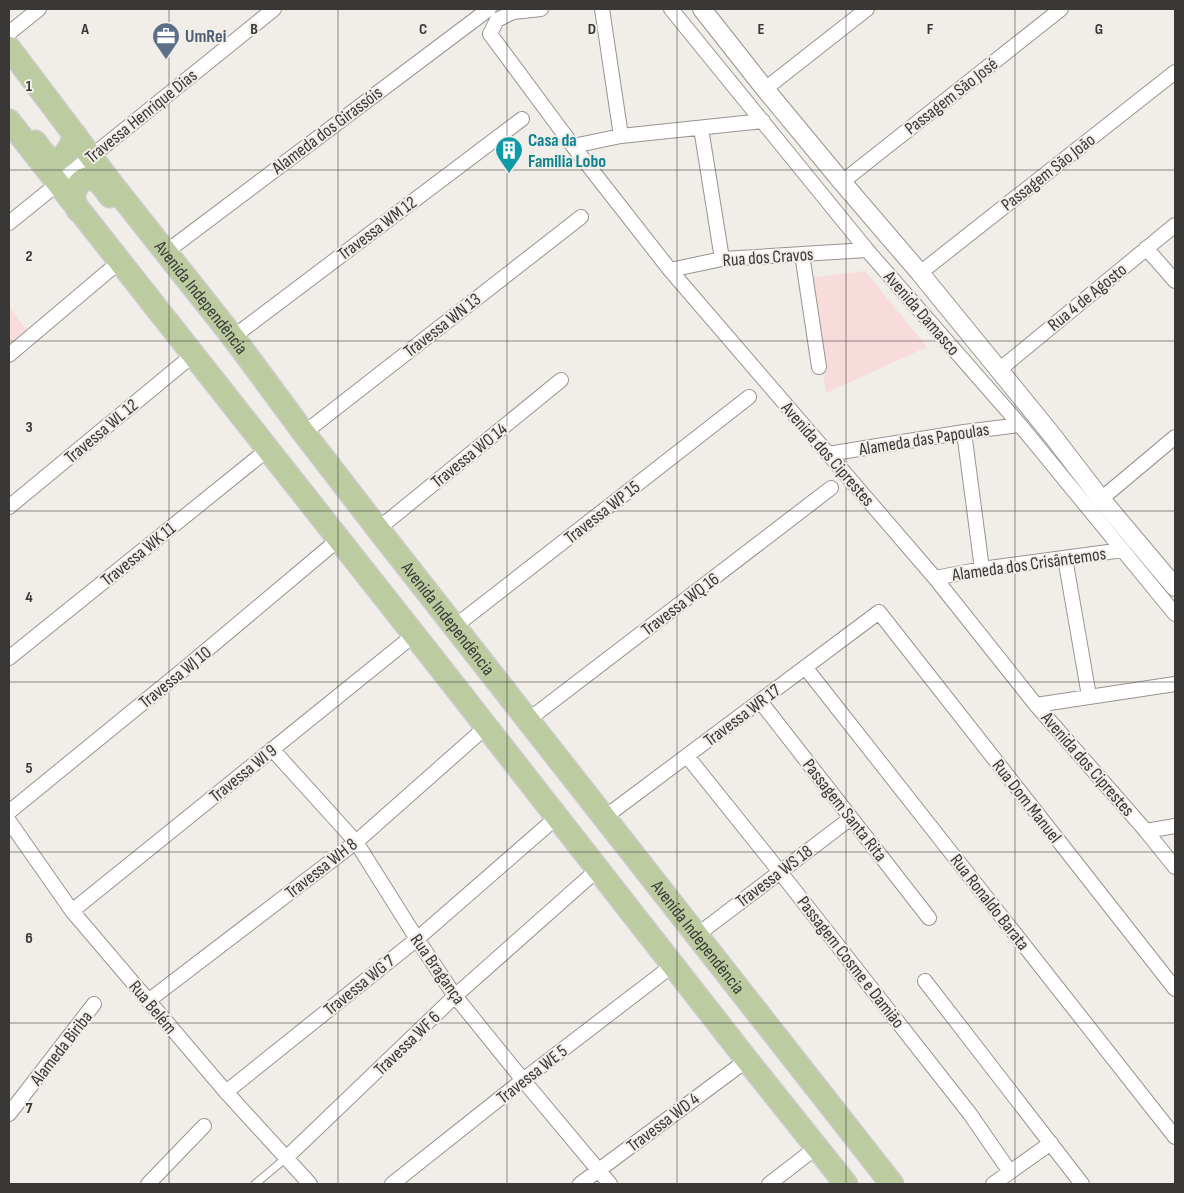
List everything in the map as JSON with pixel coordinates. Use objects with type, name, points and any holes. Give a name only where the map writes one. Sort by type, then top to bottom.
[{"type":"main road","name":"Avenida Independência","points":[[9,48],[454,627],[892,1184]]},
{"type":"main road","points":[[9,108],[47,157],[59,159],[67,153],[75,135]]},
{"type":"main road","name":"Avenida Independência","points":[[9,121],[846,1184]]},
{"type":"main road","points":[[78,210],[74,199],[78,185],[83,180],[94,179],[99,182],[140,231],[152,234]]},
{"type":"street","points":[[9,32],[39,9]]},
{"type":"street","name":"Travessa Henrique Dias","points":[[9,223],[274,9]]},
{"type":"street","name":"Alameda dos Girassóis","points":[[166,252],[489,9]]},
{"type":"street","name":"Avenida dos Ciprestes","points":[[541,9],[513,12],[497,20],[490,34],[573,146],[670,270],[935,578],[1036,705],[1175,867]]},
{"type":"street","points":[[602,9],[621,136]]},
{"type":"street","name":"Avenida Damasco","points":[[671,9],[867,250],[1020,425],[1175,614]]},
{"type":"street","name":"Avenida Damasco","points":[[702,9],[765,90],[920,272],[1052,435],[1101,499],[1175,587]]},
{"type":"street","points":[[765,90],[867,9]]},
{"type":"street","name":"Passagem São José","points":[[842,182],[1061,9]]},
{"type":"street","name":"Passagem São João","points":[[920,272],[1175,72]]},
{"type":"street","name":"Travessa WM 12","points":[[233,337],[522,119]]},
{"type":"street","points":[[573,146],[621,136],[763,121]]},
{"type":"street","points":[[701,128],[722,260]]},
{"type":"street","name":"Travessa WN 13","points":[[304,433],[581,217]]},
{"type":"street","name":"Rua 4 de Agosto","points":[[999,370],[1175,225]]},
{"type":"street","points":[[1146,248],[1175,281]]},
{"type":"street","name":"Rua dos Cravos","points":[[670,270],[722,260],[867,250]]},
{"type":"street","points":[[802,254],[819,367]]},
{"type":"street","points":[[9,355],[119,262]]},
{"type":"street","name":"Travessa WL 12","points":[[9,507],[193,355]]},
{"type":"street","name":"Travessa WO 14","points":[[378,529],[560,380]]},
{"type":"street","name":"Travessa WP 15","points":[[454,627],[749,397]]},
{"type":"street","name":"Alameda das Papoulas","points":[[828,454],[1020,425]]},
{"type":"street","points":[[964,432],[982,569]]},
{"type":"street","points":[[1101,499],[1175,437]]},
{"type":"street","name":"Travessa WK 11","points":[[9,658],[268,450]]},
{"type":"street","name":"Travessa WQ 16","points":[[528,720],[831,488]]},
{"type":"street","name":"Travessa WJ 10","points":[[9,812],[191,664],[339,539]]},
{"type":"street","name":"Alameda dos Crisântemos","points":[[935,578],[982,569],[1123,550]]},
{"type":"street","points":[[1065,558],[1089,696]]},
{"type":"street","name":"Travessa WR 17","points":[[604,817],[879,612]]},
{"type":"street","name":"Rua Dom Manuel","points":[[879,612],[1175,989]]},
{"type":"street","name":"Travessa WI 9","points":[[72,911],[414,635]]},
{"type":"street","name":"Rua Ronaldo Barata","points":[[805,667],[1175,1137]]},
{"type":"street","points":[[1036,705],[1175,684]]},
{"type":"street","name":"Passagem Santa Rita","points":[[760,701],[929,918]]},
{"type":"street","name":"Travessa WH 8","points":[[148,1001],[356,842],[486,727]]},
{"type":"street","name":"Rua Bragança","points":[[272,748],[356,842],[455,996],[610,1184]]},
{"type":"street","name":"Passagem Cosme e Damião","points":[[687,756],[970,1114],[1010,1172]]},
{"type":"street","name":"Travessa WG 7","points":[[226,1092],[417,939],[557,817]]},
{"type":"street","name":"Travessa WS 18","points":[[698,935],[851,818]]},
{"type":"street","name":"Rua Belém","points":[[9,820],[72,911],[226,1092],[310,1184]]},
{"type":"street","points":[[1146,831],[1175,826]]},
{"type":"street","name":"Travessa WF 6","points":[[286,1158],[455,996],[597,870]]},
{"type":"street","name":"Travessa WE 5","points":[[392,1184],[523,1080],[673,965]]},
{"type":"street","points":[[925,980],[1082,1184]]},
{"type":"street","name":"Alameda Biriba","points":[[9,1114],[94,1004]]},
{"type":"street","name":"Travessa WD 4","points":[[580,1184],[747,1060]]},
{"type":"street","points":[[148,1184],[204,1126]]},
{"type":"street","points":[[993,1184],[1051,1143]]},
{"type":"street","points":[[770,1184],[817,1148]]},
{"type":"lane","points":[[255,1184],[286,1158]]},
{"type":"shaded area","points":[[865,271],[927,347],[826,393],[808,278]]},
{"type":"shaded area","points":[[9,307],[28,332],[9,347]]},
{"type":"place","name":"UmRei","points":[[166,60]]},
{"type":"place","name":"Casa da Familia Lobo","points":[[509,174]]}]
